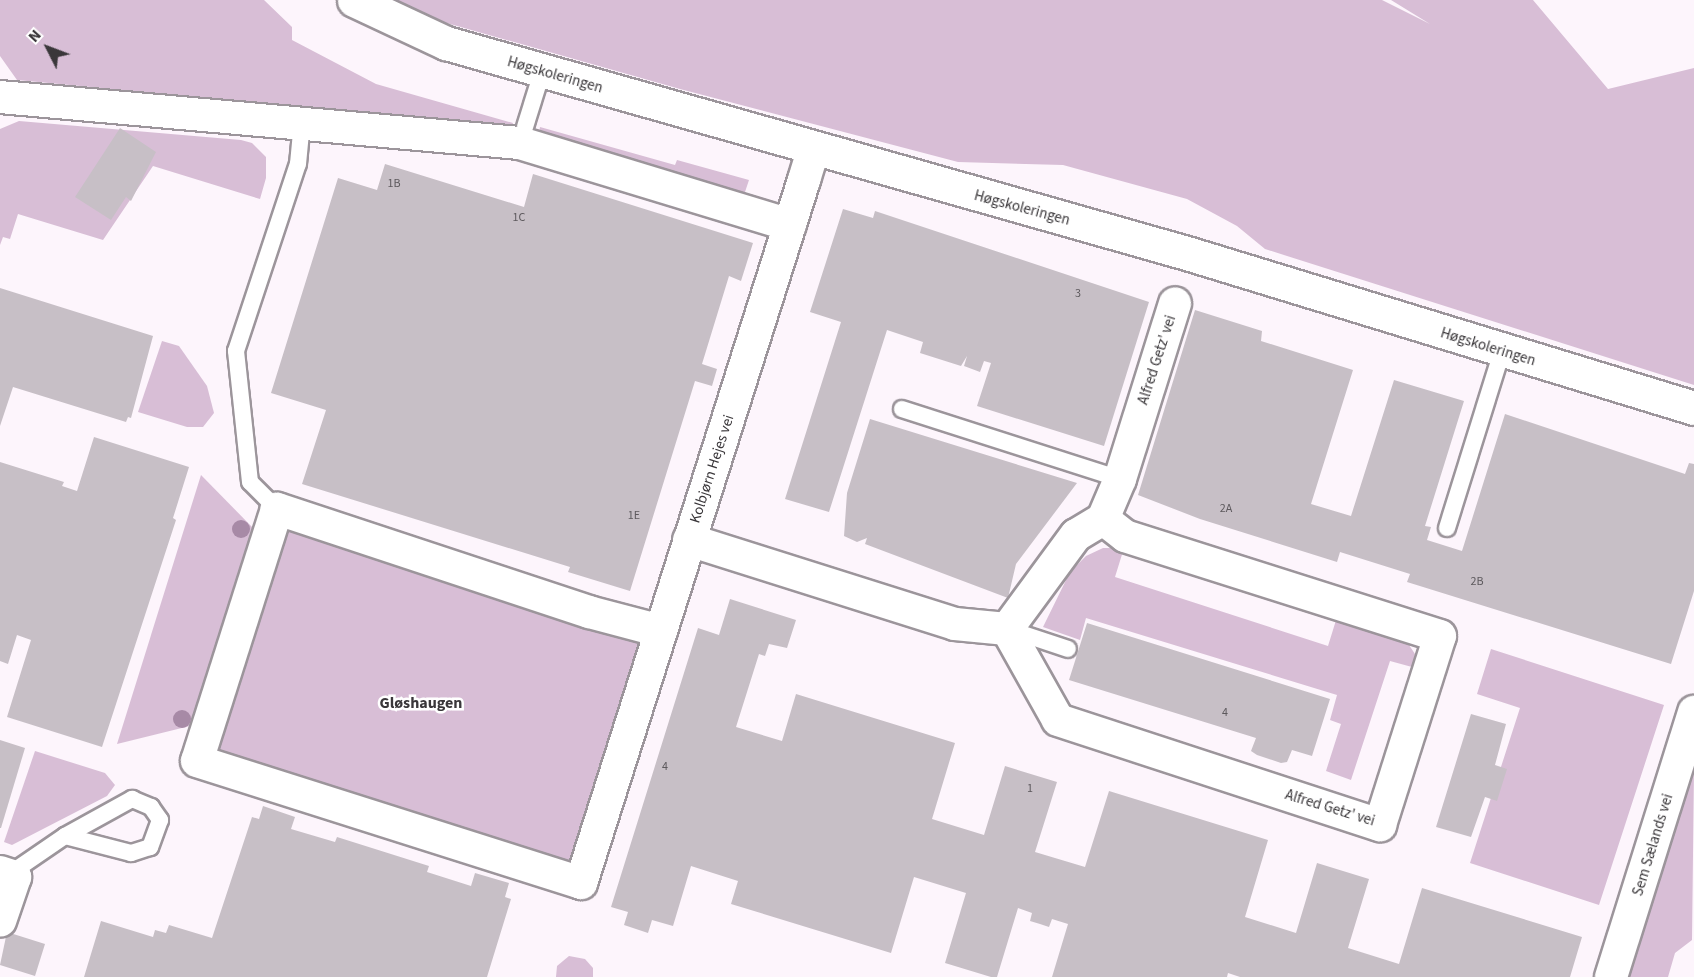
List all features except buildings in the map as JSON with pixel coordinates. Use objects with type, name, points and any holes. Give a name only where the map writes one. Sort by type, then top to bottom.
[{"type":"street","name":"Høgskoleringen","points":[[354,0],[446,43],[813,150],[1190,254],[1694,408]]},
{"type":"street","points":[[0,97],[520,143],[790,225]]},
{"type":"street","name":"Kolbjørn Hejes vei","points":[[813,150],[689,540],[955,624],[1007,629]]},
{"type":"street","name":"Alfred Getz' vei","points":[[1007,629],[1058,720],[1380,825],[1440,636],[1125,536],[1103,519],[1120,479],[1175,303]]},
{"type":"street","points":[[661,631],[589,612],[278,509],[197,761],[196,771],[381,829],[580,883],[661,631],[689,540]]},
{"type":"street","points":[[1007,629],[1076,535],[1103,519]]},
{"type":"street","name":"Sem Sælands vei","points":[[1611,977],[1694,712]]},
{"type":"street","points":[[0,921],[15,877],[4,873]]},
{"type":"lane","points":[[525,127],[542,72]]},
{"type":"lane","points":[[278,509],[250,482],[236,351],[298,164],[302,123]]},
{"type":"lane","points":[[1447,528],[1502,351]]},
{"type":"lane","points":[[902,409],[1120,479]]},
{"type":"lane","points":[[1007,629],[1068,649]]},
{"type":"lane","points":[[4,873],[65,836],[132,799],[151,807],[160,820],[150,847],[132,854],[65,836]]},
{"type":"shaded area","points":[[0,0],[264,0],[292,27],[292,40],[376,84],[513,123],[512,127],[17,80],[0,56]]},
{"type":"shaded area","points":[[386,0],[1382,0],[1430,24],[1391,0],[1533,0],[1608,89],[1694,68],[1694,385],[1265,249],[1237,226],[1187,199],[1063,165],[958,162],[680,89],[436,20]]},
{"type":"shaded area","points":[[19,121],[241,140],[252,143],[266,157],[266,178],[260,199],[153,166],[103,240],[18,214],[10,239],[3,237],[0,245],[0,129]]},
{"type":"shaded area","points":[[540,127],[675,165],[677,160],[749,180],[744,195],[539,133]]},
{"type":"shaded area","points":[[162,341],[179,346],[207,386],[214,413],[203,427],[187,427],[138,412]]},
{"type":"shaded area","points":[[201,475],[255,530],[194,725],[117,744]]},
{"type":"shaded area","points":[[285,528],[640,641],[568,867],[213,754]]},
{"type":"shaded area","points":[[1103,548],[1124,548],[1115,577],[1328,646],[1337,617],[1407,642],[1415,654],[1412,667],[1390,661],[1351,780],[1326,771],[1341,724],[1330,720],[1337,695],[1086,618],[1080,640],[1043,627],[1070,572],[1086,556]]},
{"type":"shaded area","points":[[1491,649],[1664,705],[1599,905],[1470,863],[1520,708],[1477,694]]},
{"type":"shaded area","points":[[35,751],[105,773],[115,785],[107,796],[12,845],[4,842]]},
{"type":"shaded area","points":[[1694,769],[1692,940],[1675,953],[1668,977],[1628,977]]},
{"type":"shaded area","points":[[569,956],[585,959],[593,968],[593,977],[556,977],[557,966]]},
{"type":"district","name":"Gløshaugen","points":[[421,703]]}]
